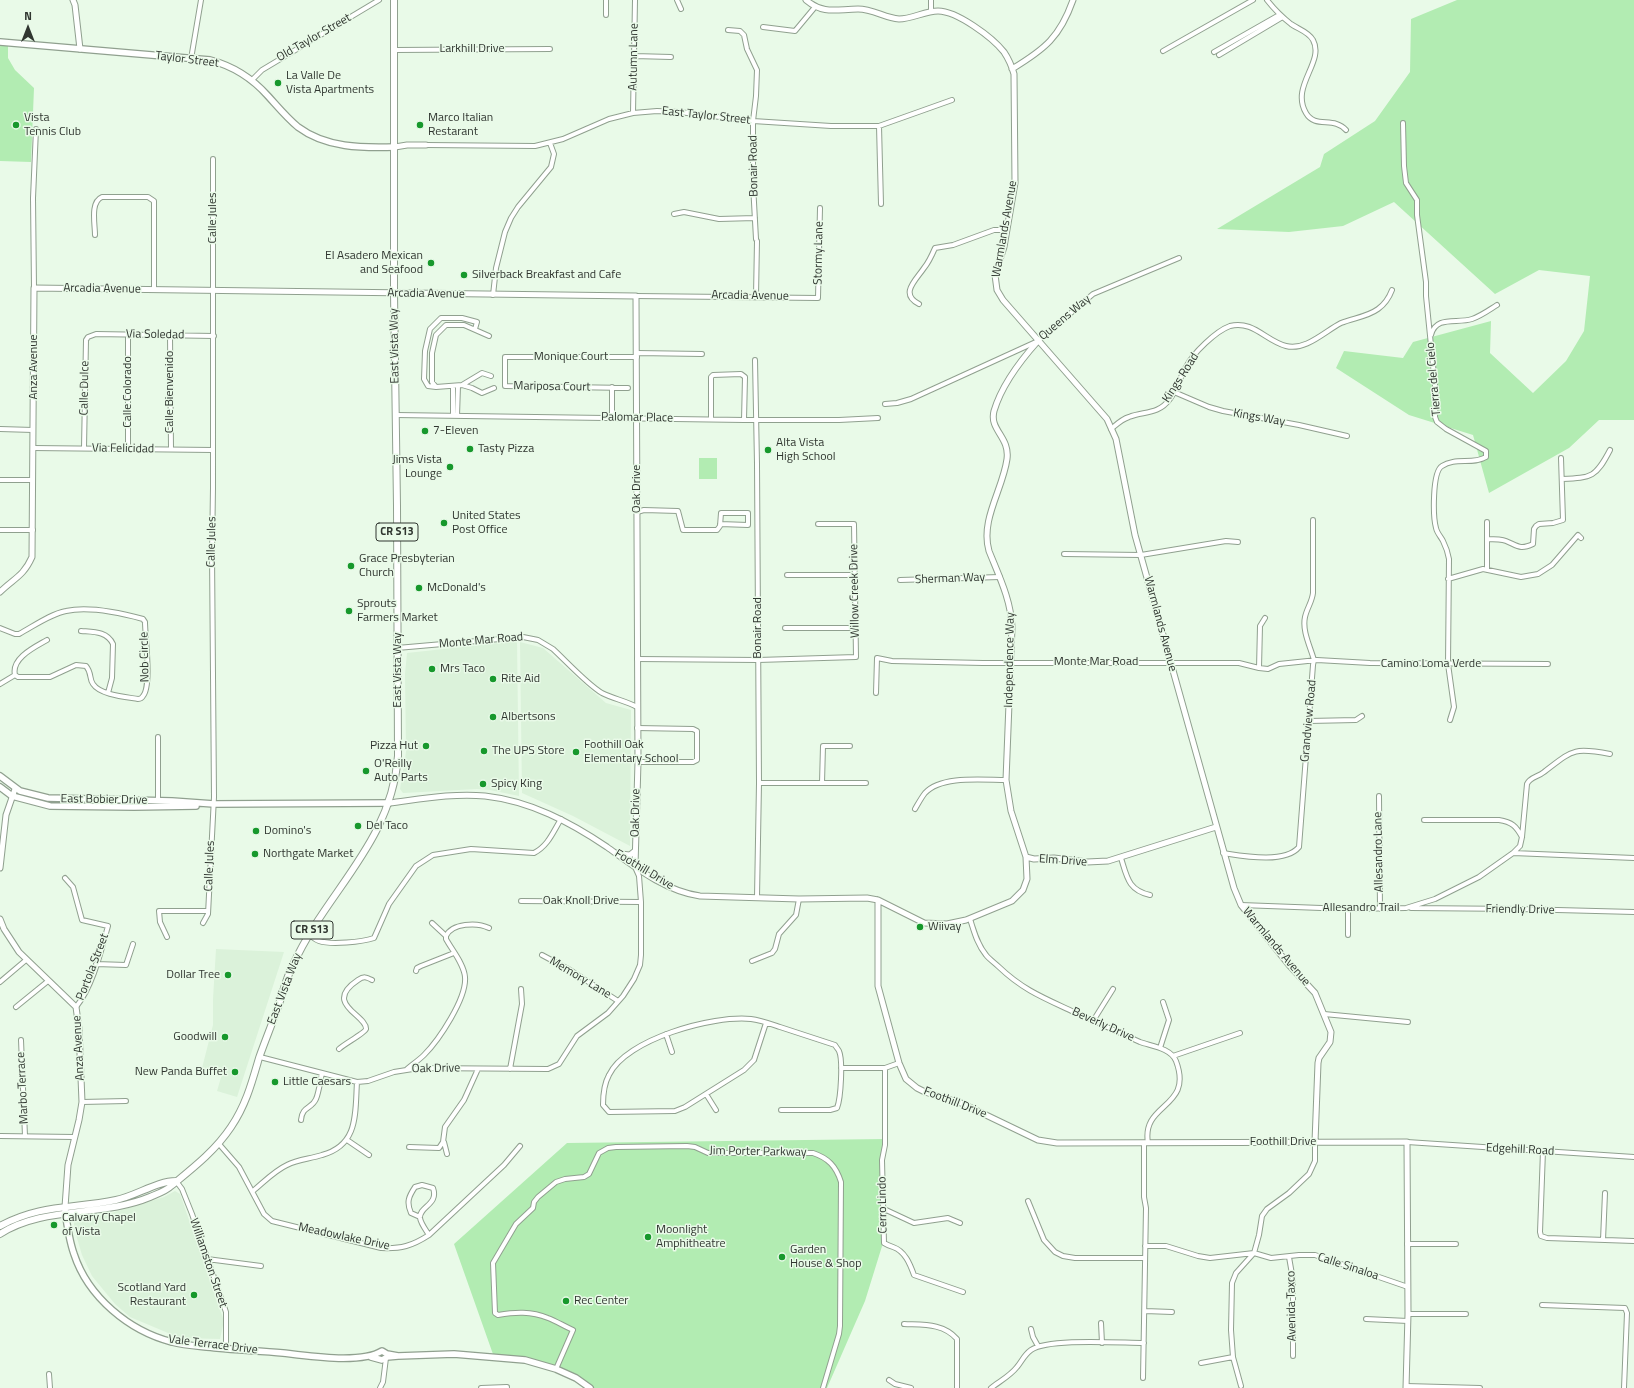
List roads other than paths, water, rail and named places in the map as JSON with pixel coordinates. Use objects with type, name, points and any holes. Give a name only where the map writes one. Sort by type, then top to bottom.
[{"type":"main road","name":"East Vista Way","points":[[0,1234],[28,1221],[125,1206],[156,1194],[171,1187],[176,1181],[203,1160],[219,1144],[232,1126],[248,1095],[292,966],[309,934],[368,848],[382,822],[393,792],[398,756],[394,293],[394,0]]},
{"type":"main road","name":"Taylor Street","points":[[0,42],[210,60],[242,73],[252,80],[299,128],[323,140],[348,146],[395,147]]},
{"type":"main road","name":"East Bobier Drive","points":[[0,776],[15,789],[34,796],[48,798],[214,804],[389,803]]},
{"type":"main road","name":"East Bobier Drive","points":[[0,787],[12,796],[50,806],[181,807],[214,804]]},
{"type":"main road","name":"East Vista Way","points":[[0,1226],[19,1217],[39,1211],[65,1206],[116,1200],[144,1192],[166,1181],[176,1181]]},
{"type":"main road","name":"Vale Terrace Drive","points":[[65,1206],[68,1235],[74,1255],[81,1271],[92,1288],[115,1313],[140,1330],[161,1339],[190,1345],[330,1358],[454,1354],[525,1360],[556,1369],[576,1378],[590,1388]]},
{"type":"street","points":[[191,59],[201,0]]},
{"type":"street","name":"Old Taylor Street","points":[[252,80],[262,70],[380,0]]},
{"type":"street","points":[[606,0],[606,15]]},
{"type":"street","name":"Autumn Lane","points":[[633,113],[635,0]]},
{"type":"street","points":[[677,0],[680,9]]},
{"type":"street","name":"Warmlands Avenue","points":[[806,0],[815,7],[829,11],[868,10],[898,18],[932,11],[950,12],[972,25],[1004,52],[1014,74],[1015,183],[1004,247],[994,275],[997,290],[1003,300],[1080,390],[1107,419],[1116,439],[1135,535],[1234,888],[1241,905],[1289,965],[1315,993],[1331,1032],[1330,1042],[1319,1058],[1318,1063],[1315,1161],[1309,1174],[1289,1193],[1267,1208],[1262,1216],[1260,1235],[1254,1253],[1236,1273],[1232,1283],[1231,1330],[1233,1357],[1242,1386]]},
{"type":"street","points":[[932,0],[932,11]]},
{"type":"street","points":[[1012,70],[1040,52],[1057,33],[1073,0]]},
{"type":"street","points":[[1163,51],[1253,0]]},
{"type":"street","points":[[1267,0],[1281,16],[1307,34],[1314,43],[1315,56],[1301,96],[1302,106],[1307,115],[1316,122],[1338,123],[1346,130]]},
{"type":"street","points":[[75,1],[80,49]]},
{"type":"street","points":[[763,27],[795,31],[815,7]]},
{"type":"street","points":[[1214,52],[1279,15],[1281,16]]},
{"type":"street","points":[[1219,55],[1281,18],[1281,16]]},
{"type":"street","name":"Bonair Road","points":[[728,30],[740,31],[744,35],[747,49],[756,70],[756,96],[753,121],[756,296]]},
{"type":"street","name":"Larkhill Drive","points":[[395,50],[550,49]]},
{"type":"street","points":[[634,56],[671,57]]},
{"type":"street","name":"East Taylor Street","points":[[395,147],[407,145],[507,147],[535,146],[550,143],[609,119],[633,113],[657,111],[679,112],[753,121],[831,126],[879,126],[952,100]]},
{"type":"street","name":"Tierra del Cielo","points":[[1403,124],[1406,183],[1417,200],[1426,282],[1436,395],[1435,417],[1437,422],[1446,429],[1486,451],[1486,457],[1482,460],[1454,462],[1442,466],[1437,472],[1434,513],[1436,529],[1447,550],[1449,559],[1448,664],[1454,707],[1450,720]]},
{"type":"street","points":[[879,126],[881,204]]},
{"type":"street","name":"Anza Avenue","points":[[0,592],[19,577],[32,557],[34,288],[33,198],[36,129]]},
{"type":"street","points":[[493,295],[496,268],[505,232],[518,207],[551,167],[554,154],[550,143]]},
{"type":"street","name":"Calle Jules","points":[[203,923],[208,910],[214,804],[212,553],[214,336],[213,159]]},
{"type":"street","points":[[95,235],[95,204],[98,199],[102,197],[148,196],[151,198],[154,201],[154,290]]},
{"type":"street","name":"Stormy Lane","points":[[818,298],[820,208]]},
{"type":"street","points":[[674,214],[684,212],[719,219],[755,218]]},
{"type":"street","points":[[920,304],[914,301],[910,295],[910,287],[928,263],[935,248],[953,245],[994,230],[1006,230]]},
{"type":"street","name":"Queens Way","points":[[885,404],[897,403],[911,399],[1038,341],[1093,294],[1179,258]]},
{"type":"street","name":"Arcadia Avenue","points":[[34,288],[493,295],[756,296],[818,298]]},
{"type":"street","name":"Kings Road","points":[[1111,429],[1129,416],[1148,414],[1157,410],[1170,399],[1186,365],[1195,354],[1219,331],[1235,325],[1247,326],[1286,346],[1301,345],[1341,324],[1376,310],[1384,304],[1392,290]]},
{"type":"street","name":"Oak Drive","points":[[260,1057],[357,1082],[368,1081],[407,1069],[548,1069],[556,1067],[559,1064],[577,1036],[608,1013],[634,979],[640,965],[641,902],[639,876],[635,866],[638,762],[636,296]]},
{"type":"street","points":[[1430,338],[1434,327],[1439,323],[1470,320],[1478,317],[1497,305]]},
{"type":"street","points":[[475,329],[477,322],[468,319],[443,318],[430,330],[424,354],[424,379],[428,386],[469,386],[482,393],[494,388]]},
{"type":"street","points":[[436,387],[432,382],[432,353],[436,334],[448,324],[464,324],[489,336]]},
{"type":"street","name":"Via Soledad","points":[[96,334],[214,336]]},
{"type":"street","name":"Calle Dulce","points":[[84,448],[86,340],[88,337],[96,334]]},
{"type":"street","name":"Calle Colorado","points":[[128,334],[128,449]]},
{"type":"street","name":"Calle Bienvenido","points":[[170,335],[171,449]]},
{"type":"street","name":"Independence Way","points":[[1026,857],[1011,811],[1006,780],[1012,614],[1009,600],[987,545],[987,528],[1007,460],[1008,448],[1004,438],[994,424],[994,410],[1011,374],[1038,341]]},
{"type":"street","name":"Monique Court","points":[[505,357],[702,354]]},
{"type":"street","name":"Mariposa Court","points":[[505,357],[505,386],[628,388]]},
{"type":"street","name":"Bonair Road","points":[[755,360],[759,783],[757,897]]},
{"type":"street","points":[[458,386],[482,373],[491,376]]},
{"type":"street","points":[[711,419],[711,377],[713,375],[741,374],[745,377],[744,420]]},
{"type":"street","points":[[455,416],[458,386]]},
{"type":"street","points":[[612,388],[612,417]]},
{"type":"street","name":"Kings Way","points":[[1174,392],[1208,407],[1223,411],[1299,425],[1347,436]]},
{"type":"street","name":"Palomar Place","points":[[396,415],[636,417],[744,420],[839,420],[878,418]]},
{"type":"street","points":[[0,429],[33,430]]},
{"type":"street","name":"Via Felicidad","points":[[32,448],[213,450]]},
{"type":"street","points":[[1562,479],[1582,478],[1593,475],[1601,467],[1610,450]]},
{"type":"street","points":[[1487,539],[1505,540],[1516,547],[1526,548],[1533,544],[1534,529],[1536,526],[1539,524],[1553,523],[1563,520],[1562,458]]},
{"type":"street","points":[[0,480],[32,480]]},
{"type":"street","points":[[637,512],[678,511],[683,530],[717,530],[720,524],[721,513],[748,513],[748,525],[720,524]]},
{"type":"street","name":"Grandview Road","points":[[1223,853],[1243,856],[1281,856],[1290,854],[1298,847],[1314,660],[1304,628],[1306,615],[1313,593],[1313,520]]},
{"type":"street","points":[[1487,522],[1487,570]]},
{"type":"street","name":"Willow Creek Drive","points":[[758,660],[856,657],[854,524],[818,524]]},
{"type":"street","points":[[0,530],[32,530]]},
{"type":"street","points":[[1448,579],[1468,573],[1487,570],[1521,577],[1538,574],[1552,566],[1578,535],[1582,538]]},
{"type":"street","points":[[1064,554],[1141,554],[1226,541],[1238,542]]},
{"type":"street","points":[[787,575],[855,575]]},
{"type":"street","name":"Sherman Way","points":[[900,580],[1000,577]]},
{"type":"street","name":"Nob Circle","points":[[0,628],[15,634],[19,634],[58,614],[67,611],[82,610],[125,614],[143,619],[145,622],[148,670],[145,694],[143,697],[138,699],[98,690],[92,683],[91,674],[86,666],[76,665],[50,677],[15,676]]},
{"type":"street","points":[[1260,668],[1260,626],[1265,618]]},
{"type":"street","points":[[785,628],[856,628]]},
{"type":"street","points":[[81,631],[100,633],[106,636],[113,644],[112,678],[108,692]]},
{"type":"street","name":"Monte Mar Road","points":[[397,648],[510,638],[531,638],[553,648],[601,692],[637,707]]},
{"type":"street","points":[[0,684],[15,676],[14,669],[19,660],[25,654],[47,640]]},
{"type":"street","name":"Monte Mar Road","points":[[876,693],[877,658],[892,661],[1239,663],[1268,669],[1279,664],[1314,660]]},
{"type":"street","points":[[637,659],[758,660]]},
{"type":"street","name":"Camino Loma Verde","points":[[1314,660],[1448,664],[1548,664]]},
{"type":"street","points":[[1309,721],[1356,720],[1362,716]]},
{"type":"street","points":[[637,728],[693,729],[697,731],[697,760],[693,762],[638,762]]},
{"type":"street","points":[[158,737],[158,801]]},
{"type":"street","points":[[822,783],[823,746],[850,746]]},
{"type":"street","points":[[1513,853],[1520,846],[1522,837],[1526,784],[1529,779],[1543,773],[1556,762],[1575,751],[1588,750],[1610,754]]},
{"type":"street","points":[[915,809],[926,792],[935,786],[950,781],[1006,780]]},
{"type":"street","points":[[759,783],[866,783]]},
{"type":"street","points":[[0,868],[6,815],[15,789]]},
{"type":"street","name":"Foothill Drive","points":[[389,803],[442,796],[485,796],[514,801],[541,810],[560,819],[670,887],[690,895],[799,899],[867,898],[878,900],[878,986],[899,1064],[906,1079],[916,1088],[961,1104],[1038,1140],[1057,1143],[1407,1142]]},
{"type":"street","name":"Allesandro Lane","points":[[1379,796],[1380,908]]},
{"type":"street","points":[[309,934],[318,941],[329,943],[374,938],[384,913],[416,866],[433,855],[471,849],[534,852],[541,849],[549,840],[560,819]]},
{"type":"street","points":[[1424,820],[1499,820],[1510,822],[1516,826],[1522,837]]},
{"type":"street","name":"Elm Drive","points":[[878,900],[924,923],[947,924],[970,919],[1016,898],[1023,890],[1027,879],[1026,857],[1094,863],[1121,858],[1216,827]]},
{"type":"street","points":[[613,852],[625,855],[632,854],[635,851]]},
{"type":"street","points":[[1513,853],[1634,858]]},
{"type":"street","name":"Allesandro Trail","points":[[1241,905],[1348,909],[1406,908],[1435,899],[1470,883],[1513,853]]},
{"type":"street","points":[[1121,858],[1129,883],[1139,892],[1150,895]]},
{"type":"street","name":"Portola Street","points":[[65,878],[73,887],[82,920],[108,926],[96,964],[81,1001],[76,1007]]},
{"type":"street","points":[[752,961],[772,953],[775,949],[779,934],[796,915],[799,899]]},
{"type":"street","name":"Oak Knoll Drive","points":[[521,901],[641,902]]},
{"type":"street","name":"Friendly Drive","points":[[1406,908],[1634,912]]},
{"type":"street","points":[[1348,909],[1348,935]]},
{"type":"street","points":[[167,937],[160,922],[159,911],[208,910]]},
{"type":"street","name":"Anza Avenue","points":[[0,919],[12,944],[26,960],[76,1007],[79,1029],[82,1102],[68,1165],[65,1206]]},
{"type":"street","name":"Beverly Drive","points":[[970,919],[978,942],[986,955],[1014,981],[1033,993],[1093,1021],[1160,1048],[1173,1056]]},
{"type":"street","points":[[407,1069],[424,1055],[434,1044],[447,1025],[458,1003],[465,984],[465,976],[446,936],[432,923]]},
{"type":"street","points":[[446,936],[448,931],[469,924],[481,924],[489,928]]},
{"type":"street","points":[[96,964],[126,965],[133,944]]},
{"type":"street","points":[[416,971],[417,968],[421,966],[454,954]]},
{"type":"street","name":"Memory Lane","points":[[542,955],[570,970],[618,1001]]},
{"type":"street","points":[[0,982],[26,960]]},
{"type":"street","points":[[339,1049],[348,1041],[364,1033],[366,1030],[366,1026],[362,1020],[348,1009],[346,1004],[346,992],[348,988],[362,977],[372,980]]},
{"type":"street","points":[[16,1007],[48,980]]},
{"type":"street","points":[[510,1069],[522,1004],[521,989]]},
{"type":"street","points":[[1093,1021],[1113,989]]},
{"type":"street","points":[[1160,1048],[1169,1020],[1163,1002]]},
{"type":"street","points":[[1324,1014],[1408,1022]]},
{"type":"street","points":[[766,1023],[754,1060],[744,1070],[685,1107],[675,1111],[609,1112],[603,1105],[603,1096],[608,1076],[615,1066],[632,1052],[666,1034],[702,1024],[734,1018],[752,1019],[766,1023],[835,1046],[839,1050],[841,1068],[839,1102],[837,1108],[830,1110],[780,1110]]},
{"type":"street","points":[[1143,1378],[1146,1208],[1144,1197],[1146,1143],[1151,1119],[1176,1095],[1179,1088],[1179,1071],[1173,1056],[1240,1033]]},
{"type":"street","points":[[666,1034],[672,1052]]},
{"type":"street","name":"Marbo Terrace","points":[[21,1040],[25,1136]]},
{"type":"street","points":[[841,1068],[885,1068],[899,1064]]},
{"type":"street","points":[[447,1154],[443,1142],[445,1127],[464,1100],[478,1068]]},
{"type":"street","name":"Cerro Lindo","points":[[885,1068],[885,1145],[882,1160],[884,1244],[894,1247],[902,1252],[910,1264],[914,1276],[963,1292]]},
{"type":"street","points":[[302,1120],[302,1113],[304,1110],[316,1100],[322,1074]]},
{"type":"street","points":[[253,1190],[286,1165],[335,1150],[347,1140],[353,1131],[355,1121],[357,1082]]},
{"type":"street","points":[[706,1094],[716,1110]]},
{"type":"street","points":[[82,1102],[126,1101]]},
{"type":"street","points":[[0,1136],[74,1137]]},
{"type":"street","points":[[347,1140],[369,1156]]},
{"type":"street","points":[[409,1147],[439,1148],[443,1142]]},
{"type":"street","points":[[1407,1142],[1408,1321],[1406,1387],[1480,1388]]},
{"type":"street","name":"Edgehill Road","points":[[1407,1142],[1634,1157]]},
{"type":"street","name":"Meadowlake Drive","points":[[219,1144],[239,1167],[253,1190],[264,1214],[272,1221],[381,1248],[400,1248],[417,1243],[429,1235],[504,1165],[520,1146]]},
{"type":"street","name":"Jim Porter Parkway","points":[[556,1369],[573,1330],[549,1318],[537,1314],[523,1312],[498,1315],[495,1313],[493,1263],[516,1224],[533,1208],[534,1202],[538,1197],[556,1182],[565,1179],[584,1177],[589,1174],[599,1153],[608,1148],[687,1146],[708,1153],[813,1153],[823,1156],[831,1163],[838,1172],[841,1182],[840,1326],[823,1388]]},
{"type":"street","points":[[1543,1151],[1541,1236],[1547,1238],[1634,1241]]},
{"type":"street","name":"Williamston Street","points":[[176,1181],[182,1189],[226,1312],[226,1348]]},
{"type":"street","points":[[420,1217],[411,1213],[408,1202],[409,1196],[415,1186],[422,1185],[433,1188],[434,1191],[433,1201],[421,1213],[420,1217],[421,1222],[429,1235]]},
{"type":"street","points":[[1603,1240],[1605,1193]]},
{"type":"street","points":[[1028,1200],[1044,1240],[1055,1252],[1063,1256],[1075,1258],[1145,1258]]},
{"type":"street","points":[[884,1209],[914,1223],[948,1218],[960,1223]]},
{"type":"street","points":[[1407,1244],[1456,1244]]},
{"type":"street","name":"Calle Sinaloa","points":[[1145,1246],[1166,1246],[1198,1256],[1210,1258],[1254,1253],[1271,1258],[1299,1255],[1322,1257],[1408,1287]]},
{"type":"street","name":"Avenida Taxco","points":[[1289,1257],[1293,1280],[1293,1356]]},
{"type":"street","points":[[207,1259],[261,1266]]},
{"type":"street","points":[[1542,1305],[1625,1308],[1627,1313],[1624,1388]]},
{"type":"street","points":[[1145,1311],[1172,1312]]},
{"type":"street","points":[[1408,1314],[1466,1314]]},
{"type":"street","points":[[1366,1319],[1408,1321]]},
{"type":"street","points":[[1101,1323],[1102,1343]]},
{"type":"street","points":[[904,1324],[934,1326],[952,1333],[958,1339],[957,1388]]},
{"type":"street","points":[[1031,1329],[1038,1346]]},
{"type":"street","points":[[991,1388],[1011,1374],[1026,1354],[1038,1346],[1046,1344],[1069,1343],[1144,1343]]},
{"type":"street","points":[[380,1388],[383,1382],[383,1357]]},
{"type":"street","points":[[1201,1363],[1233,1357]]},
{"type":"street","points":[[49,1374],[50,1388]]},
{"type":"street","points":[[890,1380],[895,1384],[911,1388]]},
{"type":"street","points":[[481,1388],[506,1387]]},
{"type":"place","name":"La Valle De Vista Apartments","points":[[278,83]]},
{"type":"place","name":"Vista Tennis Club","points":[[16,125]]},
{"type":"place","name":"Marco Italian Restarant","points":[[420,125]]},
{"type":"place","name":"El Asadero Mexican and Seafood","points":[[431,263]]},
{"type":"place","name":"Silverback Breakfast and Cafe","points":[[464,275]]},
{"type":"place","name":"7-Eleven","points":[[425,431]]},
{"type":"place","name":"Tasty Pizza","points":[[470,449]]},
{"type":"place","name":"Alta Vista High School","points":[[768,450]]},
{"type":"place","name":"Jims Vista Lounge","points":[[450,467]]},
{"type":"place","name":"United States Post Office","points":[[444,523]]},
{"type":"place","name":"Grace Presbyterian Church","points":[[351,566]]},
{"type":"place","name":"McDonald's","points":[[419,588]]},
{"type":"place","name":"Sprouts Farmers Market","points":[[349,611]]},
{"type":"place","name":"Mrs Taco","points":[[432,669]]},
{"type":"place","name":"Rite Aid","points":[[493,679]]},
{"type":"place","name":"Albertsons","points":[[493,717]]},
{"type":"place","name":"Pizza Hut","points":[[426,746]]},
{"type":"place","name":"The UPS Store","points":[[484,751]]},
{"type":"place","name":"Foothill Oak Elementary School","points":[[576,752]]},
{"type":"place","name":"O'Reilly Auto Parts","points":[[366,771]]},
{"type":"place","name":"Spicy King","points":[[483,784]]},
{"type":"place","name":"Del Taco","points":[[358,826]]},
{"type":"place","name":"Domino's","points":[[256,831]]},
{"type":"place","name":"Northgate Market","points":[[255,854]]},
{"type":"place","name":"Wiivay","points":[[920,927]]},
{"type":"place","name":"Dollar Tree","points":[[228,975]]},
{"type":"place","name":"Goodwill","points":[[225,1037]]},
{"type":"place","name":"New Panda Buffet","points":[[235,1072]]},
{"type":"place","name":"Little Caesars","points":[[275,1082]]},
{"type":"place","name":"Calvary Chapel of Vista","points":[[54,1225]]},
{"type":"place","name":"Moonlight Amphitheatre","points":[[648,1237]]},
{"type":"place","name":"Garden House & Shop","points":[[782,1257]]},
{"type":"place","name":"Scotland Yard Restaurant","points":[[194,1295]]},
{"type":"place","name":"Rec Center","points":[[566,1301]]}]
